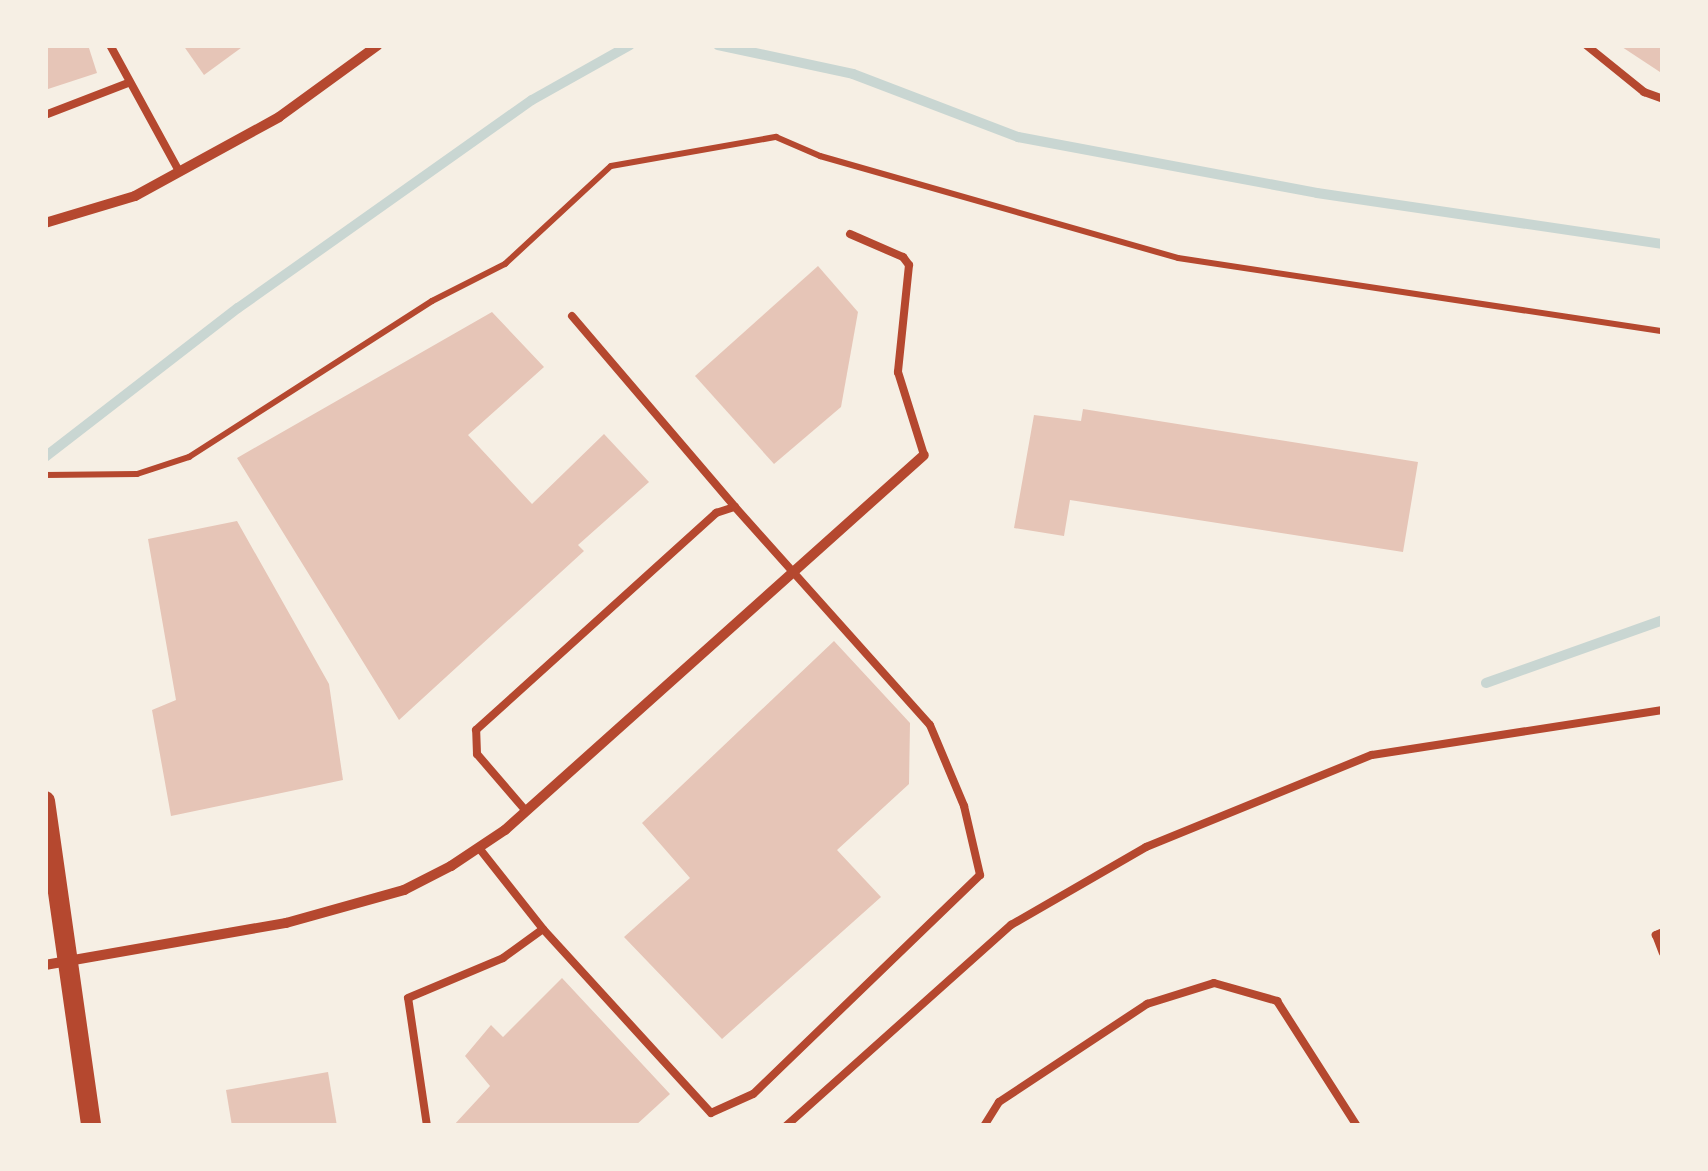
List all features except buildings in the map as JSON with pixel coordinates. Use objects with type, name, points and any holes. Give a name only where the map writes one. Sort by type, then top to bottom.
[{"type":"main road","points":[[45,800],[91,1126]]},
{"type":"street","points":[[45,223],[135,196],[279,117],[378,45]]},
{"type":"street","points":[[45,965],[286,924],[404,890],[479,848],[526,812],[924,455]]},
{"type":"lane","points":[[110,45],[179,171]]},
{"type":"lane","points":[[1586,45],[1644,92],[1663,98]]},
{"type":"lane","points":[[45,115],[128,83]]},
{"type":"lane","points":[[850,234],[904,257],[908,265],[898,372],[924,455]]},
{"type":"lane","points":[[479,848],[544,929],[711,1113],[752,1094],[980,875],[964,806],[930,725],[792,574],[572,316]]},
{"type":"lane","points":[[526,812],[477,754],[476,730],[716,513],[735,506]]},
{"type":"lane","points":[[786,1126],[1011,925],[1146,847],[1372,756],[1427,742],[1459,745],[1663,710]]},
{"type":"lane","points":[[426,1126],[408,998],[503,958],[544,929]]},
{"type":"lane","points":[[1663,932],[1656,934],[1663,953]]},
{"type":"lane","points":[[984,1126],[999,1102],[1147,1004],[1214,982],[1276,1001],[1358,1126]]},
{"type":"path","points":[[45,475],[137,474],[190,457],[432,301],[505,264],[611,166],[776,137],[820,156],[1178,258],[1663,331]]},
{"type":"waterway","points":[[45,457],[238,308],[532,100],[630,45]]},
{"type":"waterway","points":[[718,45],[853,74],[1018,137],[1317,193],[1663,244]]},
{"type":"waterway","points":[[1486,683],[1663,620]]}]
